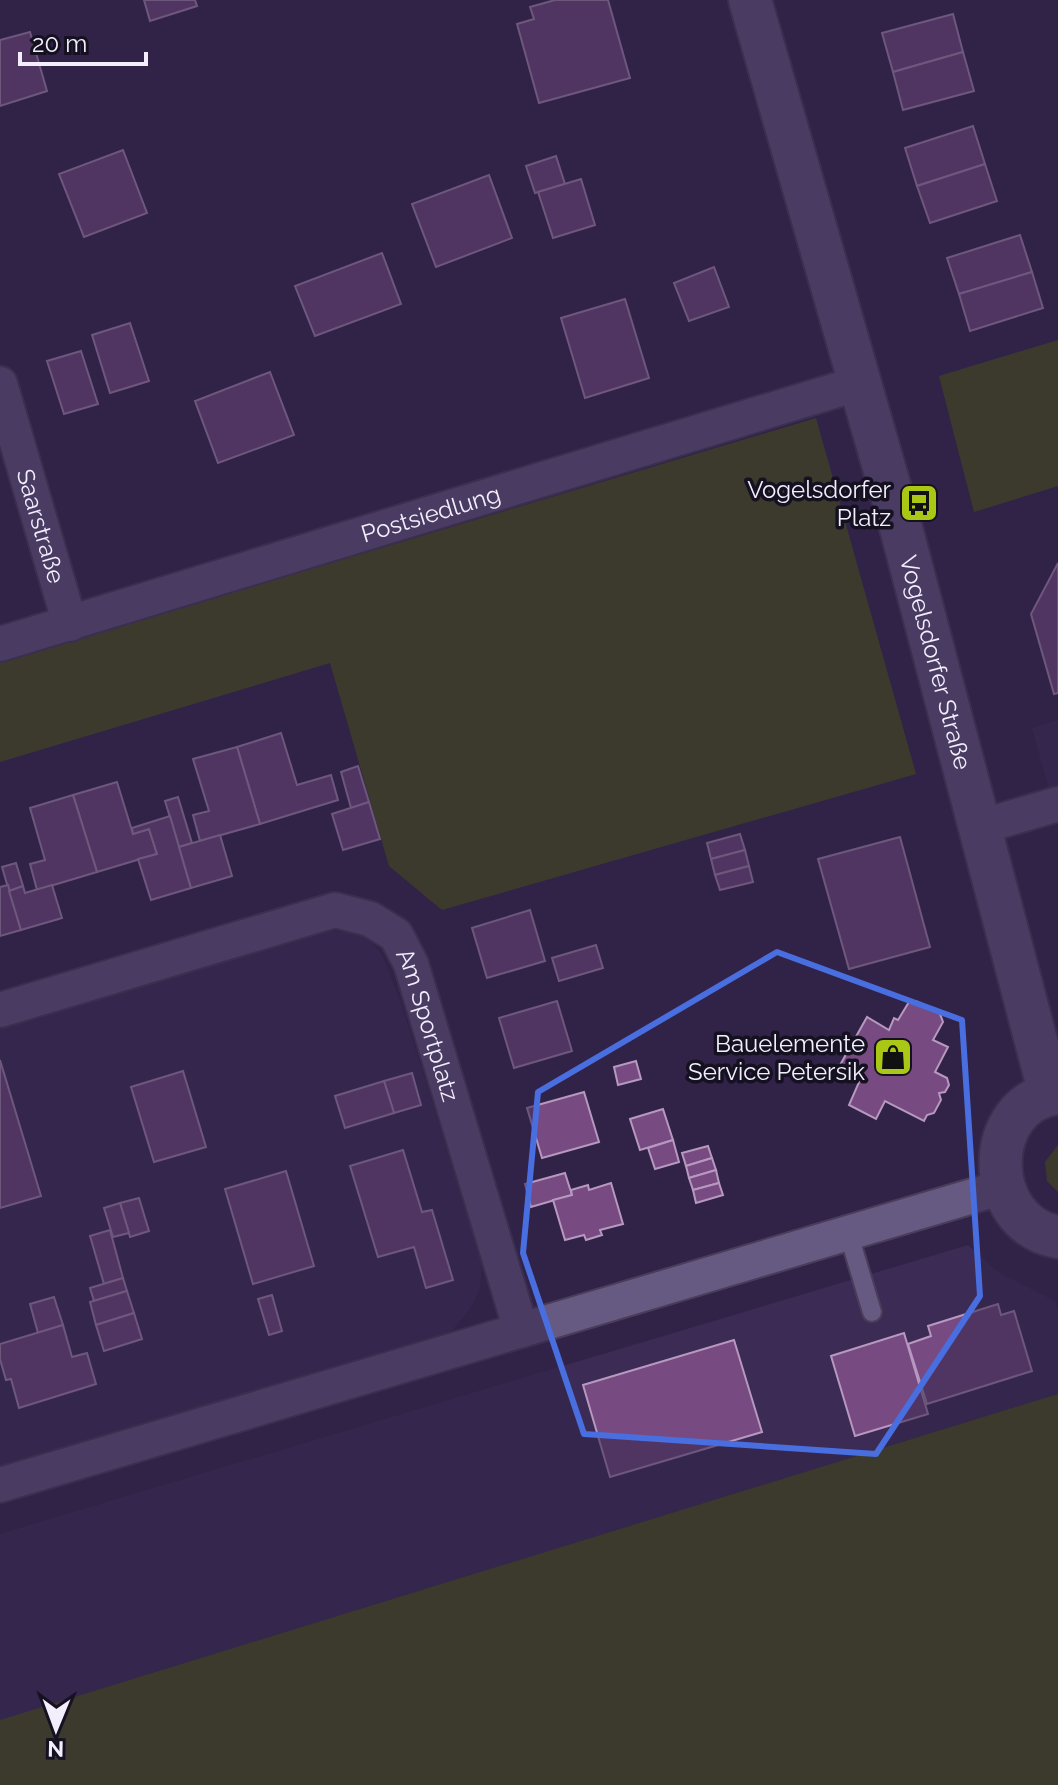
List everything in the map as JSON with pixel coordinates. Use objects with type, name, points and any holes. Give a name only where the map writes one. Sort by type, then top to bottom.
[{"type":"street","name":"Vogelsdorfer Straße","points":[[750,0],[896,509],[1054,1093]]},
{"type":"street","name":"Postsiedlung","points":[[0,644],[860,383]]},
{"type":"street","name":"Saarstraße","points":[[0,384],[70,624]]},
{"type":"street","points":[[980,827],[1058,804]]},
{"type":"street","name":"Am Sportplatz","points":[[0,1010],[335,910],[370,919],[396,935],[411,964],[521,1330]]},
{"type":"street","points":[[1054,1093],[1029,1105],[1012,1122],[1002,1145],[999,1168],[1003,1187],[1015,1212],[1032,1227],[1058,1237]]},
{"type":"street","points":[[0,1485],[1003,1187]]},
{"type":"lane","points":[[848,1232],[872,1312]]},
{"type":"highlighted area","points":[[777,952],[962,1020],[980,1296],[876,1454],[584,1434],[523,1253],[538,1092]]},
{"type":"shaded area","points":[[1058,720],[1058,821],[1032,728]]},
{"type":"shaded area","points":[[329,931],[356,933],[371,942],[382,955],[400,1000],[482,1263],[480,1289],[470,1309],[450,1333],[0,1469],[0,1028]]},
{"type":"shaded area","points":[[968,1245],[999,1273],[1055,1301],[1058,1309],[1058,1394],[0,1720],[0,1534]]},
{"type":"green space","points":[[1058,340],[1058,486],[974,512],[939,376]]},
{"type":"green space","points":[[816,418],[916,774],[442,910],[389,866],[330,663],[0,762],[0,662]]},
{"type":"green space","points":[[1058,1145],[1058,1192],[1047,1181],[1045,1162]]},
{"type":"green space","points":[[1058,1394],[1058,1785],[0,1785],[0,1720]]},
{"type":"building","points":[[144,0],[195,0],[197,6],[150,21]]},
{"type":"building","points":[[555,0],[608,0],[630,78],[539,103],[517,24],[534,19],[530,7]]},
{"type":"building","points":[[953,14],[963,52],[893,72],[882,33]]},
{"type":"building","points":[[30,32],[47,91],[0,106],[0,40]]},
{"type":"building","points":[[963,52],[974,91],[903,110],[893,72]]},
{"type":"building","points":[[973,126],[985,164],[917,186],[905,148]]},
{"type":"building","points":[[123,150],[147,213],[84,237],[59,174]]},
{"type":"building","points":[[556,156],[565,184],[535,193],[526,166]]},
{"type":"building","points":[[985,164],[997,201],[930,223],[917,186]]},
{"type":"building","points":[[489,175],[512,238],[436,267],[412,204]]},
{"type":"building","points":[[581,179],[595,225],[553,238],[538,192]]},
{"type":"building","points":[[1020,235],[1032,272],[959,294],[947,258]]},
{"type":"building","points":[[382,253],[401,304],[315,336],[295,286]]},
{"type":"building","points":[[714,267],[729,307],[689,321],[674,283]]},
{"type":"building","points":[[1032,272],[1043,308],[970,331],[959,294]]},
{"type":"building","points":[[625,299],[649,378],[585,398],[561,318]]},
{"type":"building","points":[[130,323],[149,381],[110,393],[92,335]]},
{"type":"building","points":[[81,351],[98,404],[64,414],[47,361]]},
{"type":"building","points":[[270,372],[294,435],[218,463],[195,401]]},
{"type":"building","points":[[1058,563],[1058,693],[1054,694],[1031,614]]},
{"type":"building","points":[[281,733],[297,785],[331,775],[338,800],[260,824],[237,747]]},
{"type":"building","points":[[237,747],[260,824],[200,841],[193,815],[209,811],[193,759]]},
{"type":"building","points":[[358,766],[369,802],[351,808],[341,772]]},
{"type":"building","points":[[117,782],[133,834],[149,829],[157,854],[97,872],[73,795]]},
{"type":"building","points":[[73,795],[97,872],[37,890],[30,864],[45,860],[30,808]]},
{"type":"building","points":[[178,797],[192,843],[179,847],[165,801]]},
{"type":"building","points":[[369,802],[380,839],[343,850],[332,814]]},
{"type":"building","points":[[170,816],[191,888],[151,900],[138,859],[157,854],[149,829],[133,834],[132,828]]},
{"type":"building","points":[[740,834],[745,850],[711,859],[707,843]]},
{"type":"building","points":[[220,835],[232,876],[191,888],[179,847]]},
{"type":"building","points":[[900,837],[930,947],[849,969],[818,859]]},
{"type":"building","points":[[745,850],[749,866],[715,875],[711,859]]},
{"type":"building","points":[[16,863],[23,886],[9,891],[2,867]]},
{"type":"building","points":[[749,866],[753,882],[720,890],[715,875]]},
{"type":"building","points":[[8,885],[21,930],[0,936],[0,887]]},
{"type":"building","points":[[52,885],[62,918],[21,930],[9,891],[23,886],[25,893]]},
{"type":"building","points":[[530,910],[545,961],[487,978],[472,928]]},
{"type":"building","points":[[596,945],[603,968],[559,981],[552,958]]},
{"type":"building","points":[[557,1001],[572,1051],[514,1068],[499,1018]]},
{"type":"building","name":"Bauelemente Service Petersik","points":[[917,1001],[940,1014],[943,1022],[933,1040],[948,1047],[935,1072],[947,1078],[949,1085],[945,1092],[939,1093],[941,1100],[934,1113],[927,1115],[924,1121],[885,1101],[876,1119],[849,1105],[860,1080],[839,1067],[867,1017],[889,1030],[894,1018],[898,1020],[909,1002]]},
{"type":"building","points":[[0,1060],[41,1196],[0,1208]]},
{"type":"building","points":[[636,1061],[641,1079],[618,1085],[614,1067]]},
{"type":"building","points":[[183,1071],[206,1147],[154,1162],[131,1087]]},
{"type":"building","points":[[412,1073],[421,1105],[394,1113],[384,1081]]},
{"type":"building","points":[[384,1081],[394,1113],[345,1128],[335,1096]]},
{"type":"building","points":[[584,1092],[599,1142],[542,1158],[527,1108]]},
{"type":"building","points":[[663,1109],[673,1140],[640,1150],[630,1119]]},
{"type":"building","points":[[673,1140],[679,1162],[655,1169],[648,1148]]},
{"type":"building","points":[[708,1146],[712,1158],[686,1166],[682,1153]]},
{"type":"building","points":[[403,1150],[422,1212],[432,1210],[453,1280],[426,1288],[414,1247],[378,1257],[350,1166]]},
{"type":"building","points":[[712,1158],[716,1170],[689,1178],[686,1166]]},
{"type":"building","points":[[716,1170],[719,1183],[693,1190],[689,1178]]},
{"type":"building","points":[[286,1171],[314,1266],[253,1284],[225,1189]]},
{"type":"building","points":[[565,1173],[572,1195],[531,1207],[525,1184]]},
{"type":"building","points":[[611,1183],[623,1224],[600,1230],[602,1235],[586,1240],[584,1235],[565,1240],[553,1200],[572,1195],[571,1190],[588,1185],[589,1190]]},
{"type":"building","points":[[719,1183],[723,1195],[696,1203],[693,1190]]},
{"type":"building","points":[[139,1198],[149,1231],[130,1237],[120,1203]]},
{"type":"building","points":[[120,1203],[129,1233],[113,1237],[104,1208]]},
{"type":"building","points":[[110,1230],[123,1278],[104,1284],[90,1236]]},
{"type":"building","points":[[123,1278],[127,1291],[94,1301],[90,1288]]},
{"type":"building","points":[[127,1291],[134,1313],[96,1325],[90,1302]]},
{"type":"building","points":[[272,1295],[282,1331],[269,1335],[258,1299]]},
{"type":"building","points":[[54,1297],[63,1325],[38,1333],[30,1304]]},
{"type":"building","points":[[998,1304],[1001,1315],[1014,1311],[1032,1371],[927,1404],[908,1344],[931,1336],[928,1326]]},
{"type":"building","points":[[134,1313],[142,1339],[104,1351],[96,1325]]},
{"type":"building","points":[[63,1325],[72,1357],[87,1353],[96,1384],[19,1408],[11,1379],[6,1380],[0,1359],[0,1344]]},
{"type":"building","points":[[904,1333],[928,1414],[855,1436],[831,1356]]},
{"type":"building","points":[[734,1340],[762,1432],[610,1477],[583,1385]]},
{"type":"place","name":"Vogelsdorfer Platz","points":[[919,503]]},
{"type":"place","name":"Bauelemente Service Petersik","points":[[893,1057]]}]
